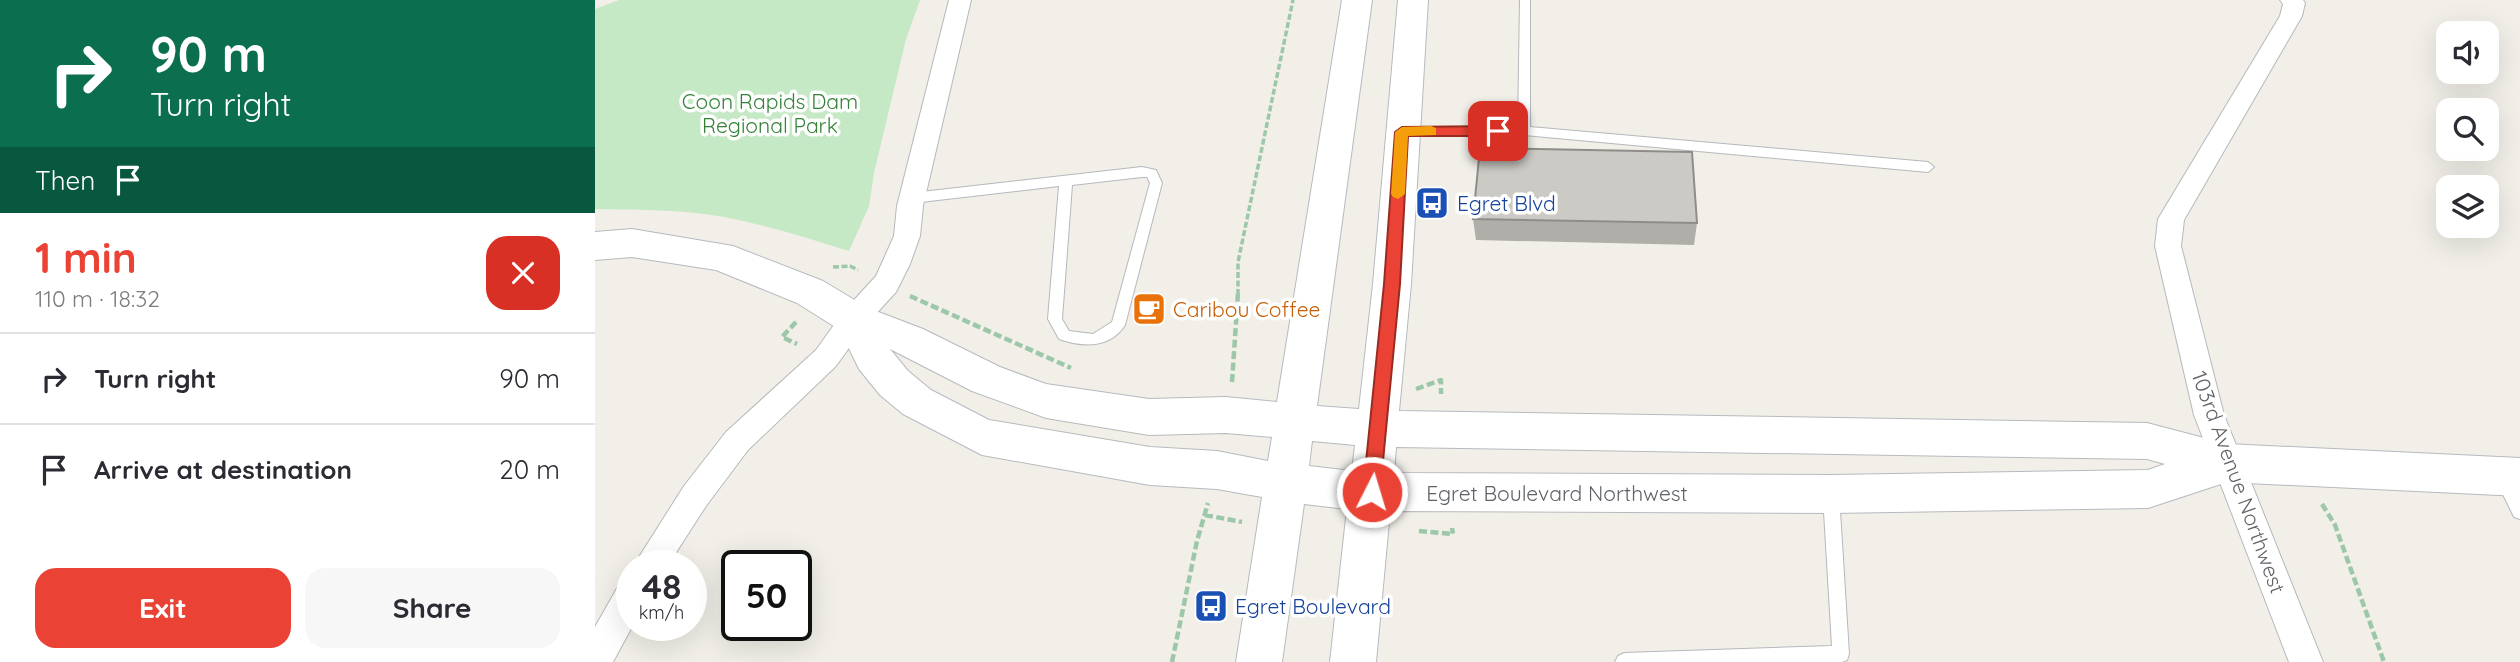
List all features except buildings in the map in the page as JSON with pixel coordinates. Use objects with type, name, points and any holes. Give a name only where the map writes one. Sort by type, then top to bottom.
[{"type":"street","points":[[660,550],[695,496],[737,441],[826,358],[854,318],[886,284],[897,264],[907,236],[912,198],[960,0]]},
{"type":"street","points":[[1259,662],[1357,0]]},
{"type":"street","points":[[1353,662],[1392,284],[1413,0]]},
{"type":"street","name":"103rd Avenue Northwest","points":[[2291,0],[2294,3],[2291,16],[2171,219],[2167,232],[2201,391],[2306,662]]},
{"type":"street","name":"Egret Boulevard Northwest","points":[[595,246],[632,243],[720,256],[810,292],[854,318],[909,340],[986,379],[1046,401],[1149,417],[1226,415],[1377,429],[2147,440],[2227,463],[2514,488]]},
{"type":"street","name":"Egret Boulevard Northwest","points":[[854,318],[873,358],[894,383],[917,402],[982,437],[1150,466],[1217,470],[1286,483],[1372,492],[1831,494],[2148,489],[2227,463]]},
{"type":"street","points":[[595,660],[616,623]]},
{"type":"lane","points":[[1524,131],[1525,0]]},
{"type":"lane","points":[[1402,132],[1524,131],[1928,167]]},
{"type":"lane","points":[[912,198],[1142,172],[1152,173],[1156,183],[1118,326],[1105,337],[1083,342],[1064,335],[1055,319],[1066,181]]},
{"type":"lane","points":[[1624,662],[1841,654],[1831,494]]},
{"type":"path","points":[[1233,379],[1238,262],[1293,0]]},
{"type":"path","points":[[1172,662],[1197,541],[1205,515]]},
{"type":"path","points":[[2336,530],[2384,662]]},
{"type":"green space","name":"Coon Rapids Dam Regional Park","points":[[619,0],[920,0],[906,39],[874,173],[869,206],[849,251],[771,228],[708,214],[595,209],[595,9]]},
{"type":"slow traffic","points":[[1398,194],[1402,132],[1431,131]]},
{"type":"place","name":"Egret Blvd","points":[[1432,203]]},
{"type":"place","name":"Caribou Coffee","points":[[1149,309]]},
{"type":"place","name":"Egret Boulevard","points":[[1211,606]]},
{"type":"route","points":[[1372,492],[1392,284],[1402,132],[1498,131]]}]
